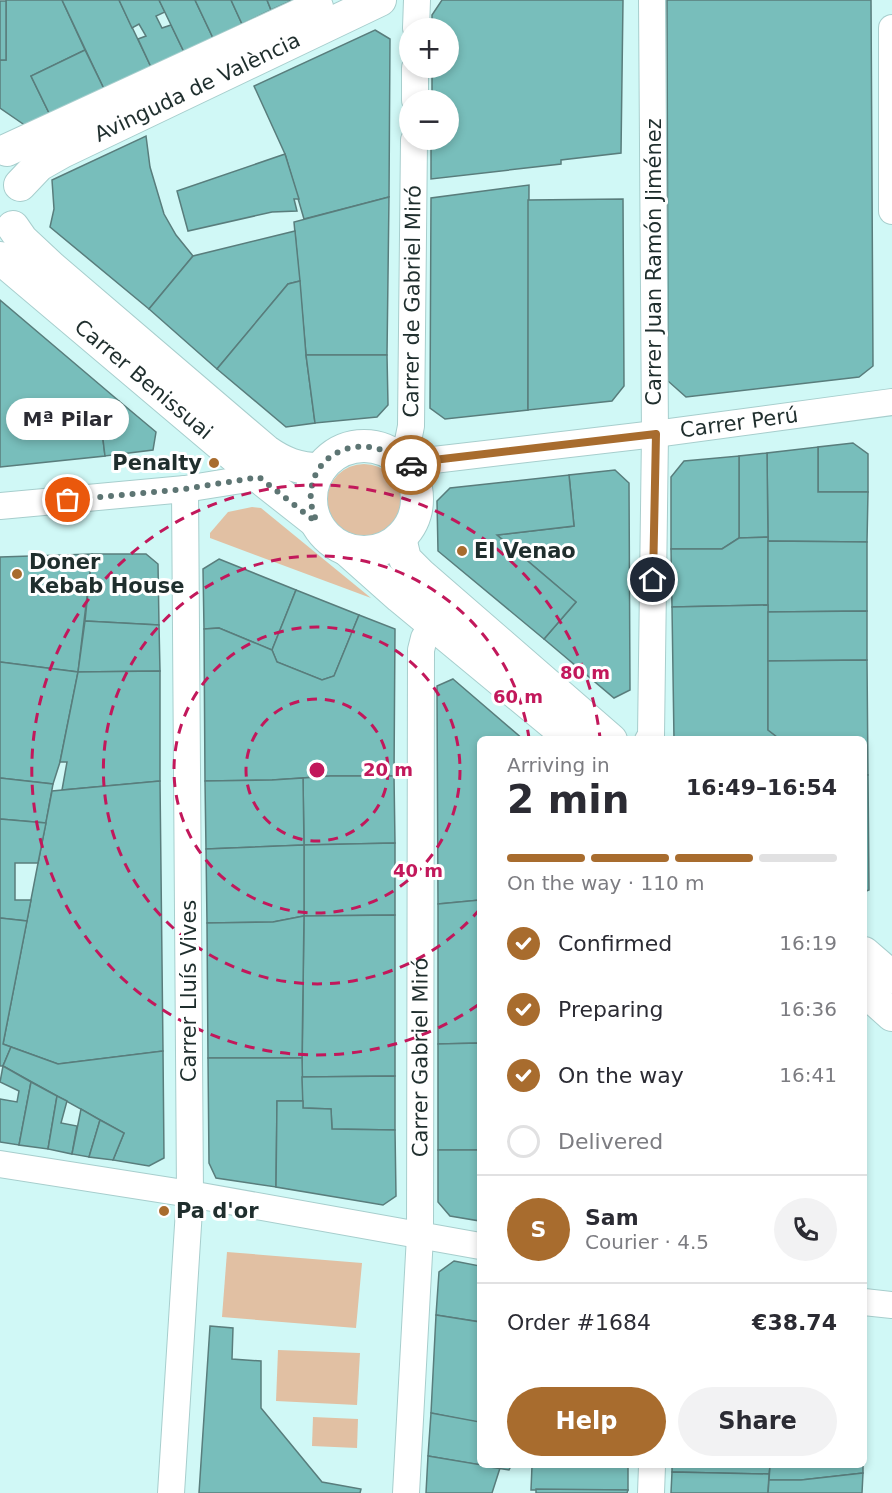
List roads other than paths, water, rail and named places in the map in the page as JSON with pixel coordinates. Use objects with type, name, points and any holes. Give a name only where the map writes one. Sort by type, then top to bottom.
[{"type":"street","name":"Avinguda de València","points":[[3,147],[331,0]]},
{"type":"street","name":"Avinguda de València","points":[[20,185],[39,165],[62,152],[380,0]]},
{"type":"street","points":[[416,18],[417,0]]},
{"type":"street","name":"Carrer Juan Ramón Jiménez","points":[[651,736],[656,434],[652,0]]},
{"type":"street","points":[[892,28],[892,211]]},
{"type":"street","points":[[3,147],[15,167],[20,185],[20,207],[7,237]]},
{"type":"street","name":"Carrer de Gabriel Miró","points":[[403,463],[411,426],[414,150]]},
{"type":"street","name":"Carrer Benissuai","points":[[7,237],[22,240],[266,451],[292,466],[303,469],[320,469]]},
{"type":"street","name":"Carrer Benissuai","points":[[0,258],[259,477],[316,522]]},
{"type":"street","name":"Carrer Perú","points":[[403,463],[656,434],[892,402]]},
{"type":"street","points":[[357,446],[372,446],[386,450],[403,463],[414,480],[417,495],[416,511],[410,526],[400,538],[375,551],[360,552],[334,543],[316,522],[311,504],[313,485],[320,469],[330,458],[343,450],[357,446]]},
{"type":"street","points":[[0,506],[185,489],[259,477]]},
{"type":"street","name":"Carrer Lluís Vives","points":[[171,1493],[190,1194],[185,489]]},
{"type":"street","points":[[400,538],[405,559],[420,574],[606,736]]},
{"type":"street","points":[[346,549],[432,624],[568,736]]},
{"type":"street","name":"Carrer Gabriel Miró","points":[[406,1493],[420,1236],[422,650],[424,638],[432,624]]},
{"type":"street","points":[[867,956],[892,977]]},
{"type":"street","points":[[867,993],[892,1015]]},
{"type":"street","points":[[0,1164],[190,1194],[477,1246]]},
{"type":"street","points":[[867,1302],[892,1305]]},
{"type":"street","points":[[651,1493],[652,1468]]},
{"type":"place","name":"Penalty","points":[[214,463]]},
{"type":"place","name":"Mª Pilar","points":[[68,500]]},
{"type":"place","name":"El Venao","points":[[462,551]]},
{"type":"place","name":"Doner Kebab House","points":[[17,574]]},
{"type":"place","name":"Pa d'or","points":[[164,1211]]}]
